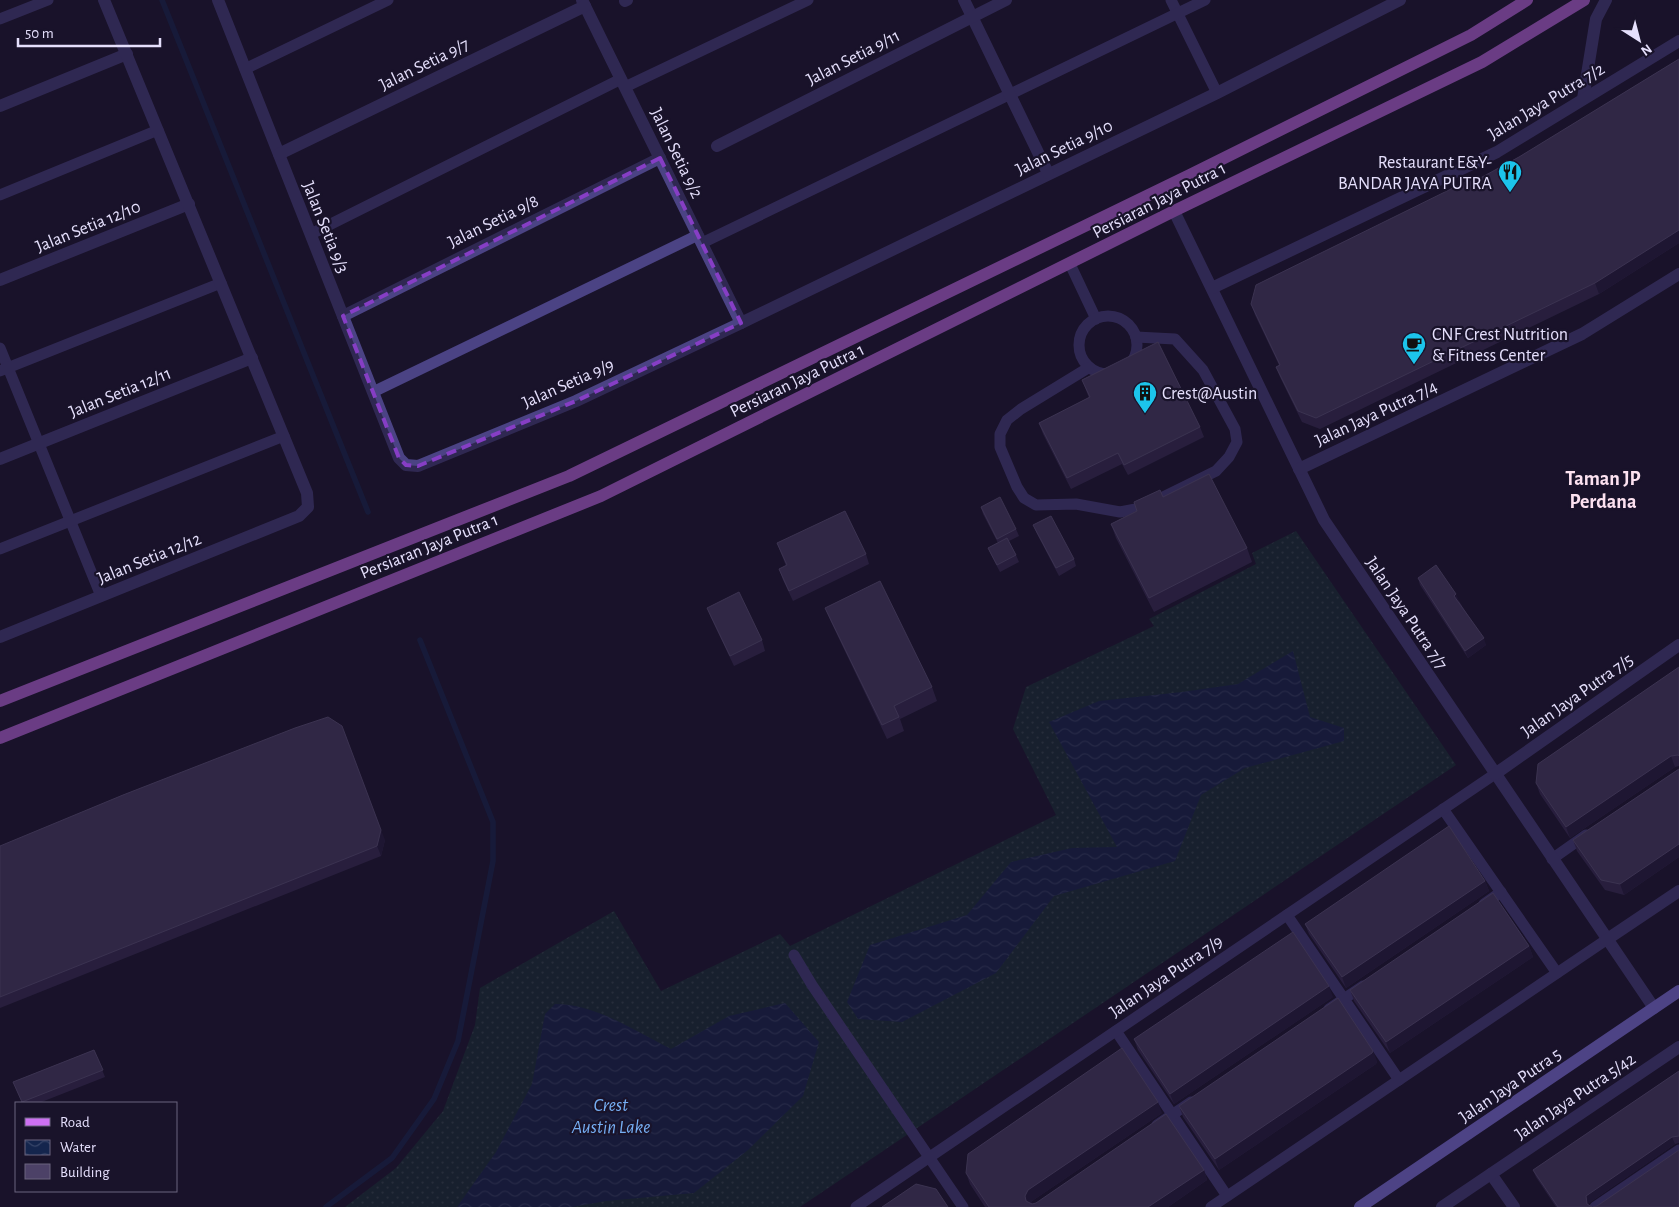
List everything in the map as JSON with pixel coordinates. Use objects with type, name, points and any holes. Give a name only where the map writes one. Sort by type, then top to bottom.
[{"type":"main road","name":"Persiaran Jaya Putra 1","points":[[0,701],[569,476],[1190,175],[1471,35],[1527,0]]},
{"type":"main road","name":"Persiaran Jaya Putra 1","points":[[0,738],[601,496],[1174,211],[1482,62],[1584,0]]},
{"type":"street","points":[[104,0],[284,436]]},
{"type":"street","name":"Jalan Setia 9/3","points":[[218,0],[399,458],[406,465]]},
{"type":"street","points":[[964,0],[1048,174]]},
{"type":"street","name":"Jalan Setia 9/11","points":[[716,146],[1006,0]]},
{"type":"street","name":"Jalan Setia 9/10","points":[[741,322],[1216,93],[1400,0]]},
{"type":"street","points":[[1583,99],[1596,19],[1606,0]]},
{"type":"street","name":"Jalan Setia 9/2","points":[[584,3],[741,322]]},
{"type":"street","name":"Jalan Setia 9/7","points":[[279,154],[584,3]]},
{"type":"street","name":"Jalan Jaya Putra 7/2","points":[[1212,288],[1497,152],[1679,41]]},
{"type":"street","points":[[0,106],[127,54]]},
{"type":"street","name":"Jalan Setia 9/8","points":[[342,316],[660,158]]},
{"type":"street","name":"Jalan Setia 12/10","points":[[0,280],[189,204]]},
{"type":"street","name":"Jalan Jaya Putra 7/7","points":[[1174,211],[1324,520],[1606,940],[1654,1008]]},
{"type":"street","name":"Jalan Jaya Putra 7/4","points":[[1298,469],[1582,334],[1679,274]]},
{"type":"street","name":"Jalan Setia 9/9","points":[[406,465],[418,466],[576,401],[741,322]]},
{"type":"street","name":"Jalan Setia 12/11","points":[[0,459],[252,358]]},
{"type":"street","name":"Jalan Setia 12/12","points":[[0,637],[299,516],[308,507],[307,493],[284,436]]},
{"type":"street","name":"Jalan Jaya Putra 7/5","points":[[1495,774],[1679,645]]},
{"type":"street","points":[[1606,940],[1679,891]]},
{"type":"street","name":"Jalan Jaya Putra 5","points":[[1360,1207],[1679,991]]},
{"type":"street","name":"Jalan Jaya Putra 5/42","points":[[1442,1207],[1679,1047]]},
{"type":"street","points":[[1491,1174],[1514,1207]]},
{"type":"lane","points":[[0,19],[48,0]]},
{"type":"lane","points":[[245,69],[388,0]]},
{"type":"lane","points":[[310,234],[623,83],[808,0]]},
{"type":"lane","points":[[1171,0],[1216,93]]},
{"type":"lane","points":[[373,392],[1010,94],[1205,0]]},
{"type":"lane","points":[[0,195],[158,130]]},
{"type":"lane","points":[[1070,264],[1096,319]]},
{"type":"lane","points":[[4,369],[221,283]]},
{"type":"lane","points":[[1106,316],[1125,321],[1136,337],[1135,356],[1124,370],[1115,374],[1105,374],[1088,368],[1079,351],[1079,341],[1088,324],[1096,319],[1106,316]]},
{"type":"lane","points":[[1088,368],[1021,409],[1007,420],[1000,434],[1000,447],[1017,487],[1024,498],[1036,504],[1083,505],[1120,512],[1141,508],[1216,471],[1229,457],[1237,442],[1235,428],[1203,370],[1175,339],[1136,337]]},
{"type":"lane","points":[[0,348],[4,369],[39,443],[101,596]]},
{"type":"lane","points":[[0,549],[284,436]]},
{"type":"lane","name":"Jalan Jaya Putra 7/9","points":[[856,1207],[1495,774]]},
{"type":"lane","points":[[1443,810],[1557,973]]},
{"type":"lane","points":[[1552,859],[1600,826]]},
{"type":"lane","points":[[1476,909],[1501,892]]},
{"type":"lane","points":[[1287,915],[1399,1080]]},
{"type":"lane","points":[[1212,1207],[1606,940]]},
{"type":"lane","points":[[794,955],[962,1207]]},
{"type":"lane","points":[[1319,1015],[1369,982]]},
{"type":"lane","points":[[1116,1031],[1228,1196]]},
{"type":"lane","points":[[1148,1131],[1205,1093]]},
{"type":"lane","points":[[1595,1207],[1679,1150]]},
{"type":"highlighted area","points":[[660,158],[741,323],[576,401],[418,466],[406,465],[399,458],[343,316]]},
{"type":"green space","points":[[1296,531],[1456,765],[800,1207],[345,1207],[396,1168],[443,1111],[475,1025],[480,988],[614,911],[661,991],[780,934],[790,946],[1056,815],[1013,729],[1026,687],[1154,626],[1149,619],[1256,564],[1252,553]]},
{"type":"water","points":[[1293,651],[1310,717],[1344,728],[1344,741],[1245,768],[1201,795],[1175,861],[1054,896],[996,973],[902,1022],[858,1019],[847,1002],[870,945],[967,915],[1011,862],[1072,848],[1117,847],[1049,722],[1099,701],[1238,684]]},
{"type":"water","name":"Crest Austin Lake","points":[[785,1003],[819,1042],[803,1096],[748,1150],[694,1193],[606,1201],[572,1207],[457,1207],[496,1152],[532,1084],[545,1014],[555,1004],[585,1008],[600,1013],[671,1049],[729,1016]]},
{"type":"building","points":[[1679,59],[1679,230],[1595,283],[1316,418],[1298,411],[1276,367],[1280,365],[1251,304],[1256,285],[1472,179],[1473,182],[1519,157]]},
{"type":"building","name":"Crest@Austin","points":[[1158,342],[1200,427],[1124,465],[1118,453],[1067,478],[1039,423],[1090,397],[1082,380]]},
{"type":"building","points":[[1209,474],[1247,548],[1149,598],[1111,524],[1137,511],[1134,502],[1160,490],[1163,497]]},
{"type":"building","points":[[1000,497],[1016,529],[997,539],[981,507]]},
{"type":"building","points":[[845,511],[866,554],[789,591],[779,569],[787,565],[777,543]]},
{"type":"building","points":[[1051,516],[1074,559],[1056,568],[1033,525]]},
{"type":"building","points":[[1007,538],[1016,555],[997,565],[988,548]]},
{"type":"building","points":[[1436,565],[1456,594],[1454,596],[1484,638],[1465,651],[1418,578]]},
{"type":"building","points":[[880,581],[932,687],[894,706],[899,717],[882,725],[825,608]]},
{"type":"building","points":[[739,592],[762,640],[730,656],[707,608]]},
{"type":"building","points":[[1679,667],[1679,756],[1671,756],[1566,827],[1536,783],[1538,764]]},
{"type":"building","points":[[328,717],[342,726],[381,830],[377,846],[0,997],[0,846],[123,795]]},
{"type":"building","points":[[1679,769],[1679,844],[1620,884],[1601,880],[1573,840]]},
{"type":"building","points":[[1449,826],[1485,881],[1342,977],[1305,924]]},
{"type":"building","points":[[1493,893],[1529,946],[1386,1042],[1350,990]]},
{"type":"building","points":[[1293,932],[1329,986],[1170,1094],[1134,1039]]},
{"type":"building","points":[[1338,998],[1373,1051],[1372,1053],[1215,1159],[1179,1106]]},
{"type":"building","points":[[1122,1048],[1158,1102],[1028,1190],[1025,1196],[1026,1201],[1032,1204],[1036,1203],[1166,1114],[1204,1170],[1148,1207],[989,1207],[966,1173],[968,1154]]},
{"type":"building","points":[[94,1050],[103,1070],[22,1102],[13,1082]]},
{"type":"building","points":[[1679,1071],[1679,1136],[1672,1137],[1586,1196],[1587,1204],[1592,1207],[1558,1207],[1533,1170]]},
{"type":"building","points":[[1679,1150],[1679,1207],[1593,1207],[1597,1206]]},
{"type":"building","points":[[916,1184],[936,1189],[948,1207],[882,1207]]},
{"type":"waterway","points":[[162,0],[368,512]]},
{"type":"waterway","points":[[326,1207],[392,1158],[434,1099],[458,1041],[493,861],[493,822],[420,640]]},
{"type":"place","name":"Restaurant E&Y- BANDAR JAYA PUTRA","points":[[1510,193]]},
{"type":"place","name":"CNF Crest Nutrition & Fitness Center","points":[[1414,365]]},
{"type":"place","name":"Crest@Austin","points":[[1145,414]]},
{"type":"district","name":"Taman JP Perdana","points":[[1603,490]]}]
